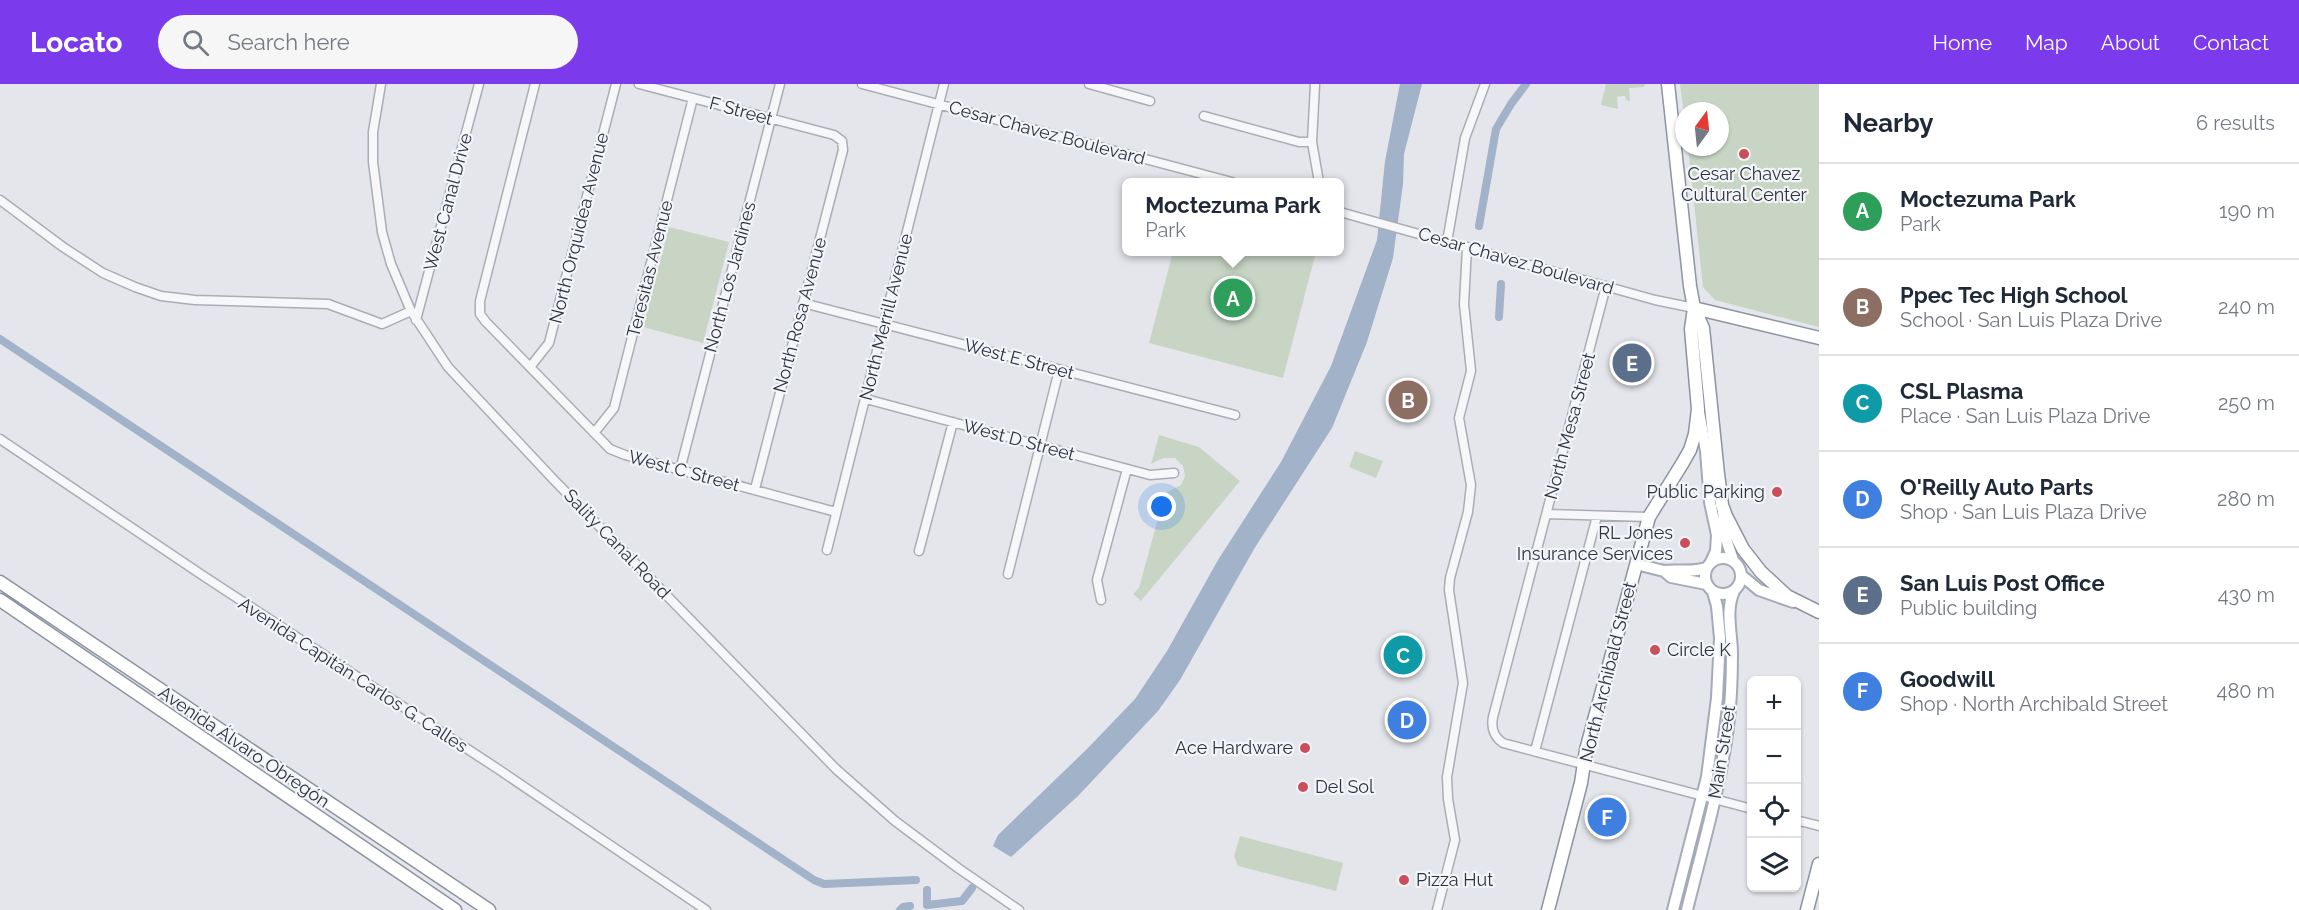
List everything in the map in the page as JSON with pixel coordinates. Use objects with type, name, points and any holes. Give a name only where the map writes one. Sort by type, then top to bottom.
[{"type":"highway","points":[[1668,84],[1694,308],[1691,329],[1698,409]]},
{"type":"highway","points":[[1694,308],[1819,338]]},
{"type":"highway","points":[[1694,308],[1703,328],[1722,505],[1743,549],[1777,588],[1797,603],[1819,612]]},
{"type":"highway","name":"North Archibald Street","points":[[1548,910],[1648,518],[1690,450],[1697,424],[1698,409]]},
{"type":"highway","name":"Avenida Álvaro Obregón","points":[[0,582],[489,910]]},
{"type":"highway","name":"Avenida Álvaro Obregón","points":[[0,600],[455,910]]},
{"type":"highway","points":[[1807,910],[1819,864]]},
{"type":"main road","points":[[1698,409],[1706,451],[1710,502],[1717,535],[1716,551],[1708,565],[1710,588]]},
{"type":"main road","points":[[1722,505],[1725,536],[1741,575],[1759,590],[1797,603]]},
{"type":"main road","points":[[1636,564],[1664,571],[1694,572],[1719,558],[1733,560]]},
{"type":"main road","points":[[1664,571],[1671,577],[1724,594],[1734,591],[1741,575]]},
{"type":"main road","name":"Main Street","points":[[1673,910],[1710,797],[1720,638],[1718,606],[1710,588]]},
{"type":"main road","name":"Main Street","points":[[1687,910],[1730,706],[1732,656],[1729,605],[1734,591]]},
{"type":"street","name":"Sality Canal Road","points":[[381,84],[373,132],[373,162],[376,195],[391,264],[416,320],[456,376],[554,480],[836,769],[895,821],[1019,910]]},
{"type":"street","name":"West Canal Drive","points":[[416,320],[479,84]]},
{"type":"street","name":"West C Street","points":[[535,84],[480,301],[480,314],[610,449],[624,455],[836,512]]},
{"type":"street","name":"North Orquidea Avenue","points":[[530,367],[549,343],[616,84]]},
{"type":"street","name":"F Street","points":[[639,84],[834,135],[842,141]]},
{"type":"street","name":"North Los Jardines","points":[[680,470],[780,84]]},
{"type":"street","name":"Cesar Chavez Boulevard","points":[[862,84],[1213,178]]},
{"type":"street","name":"North Merrill Avenue","points":[[826,550],[944,84]]},
{"type":"street","points":[[1089,84],[1150,100]]},
{"type":"street","points":[[1315,84],[1312,142],[1317,178]]},
{"type":"street","points":[[1447,242],[1465,138],[1485,84]]},
{"type":"street","name":"Teresitas Avenue","points":[[594,433],[614,408],[693,98]]},
{"type":"street","points":[[1204,116],[1299,142],[1312,142]]},
{"type":"street","name":"North Rosa Avenue","points":[[755,489],[843,150],[842,141]]},
{"type":"street","points":[[0,200],[63,247],[103,273],[135,288],[161,296],[258,303],[328,304],[382,324],[411,311]]},
{"type":"street","name":"Cesar Chavez Boulevard","points":[[1344,213],[1655,300],[1694,308]]},
{"type":"street","points":[[1437,910],[1455,840],[1447,777],[1462,683],[1449,590],[1468,512],[1471,485],[1460,418],[1471,370],[1464,304],[1467,247]]},
{"type":"street","name":"North Mesa Street","points":[[1535,751],[1503,743],[1497,739],[1492,730],[1492,722],[1606,286]]},
{"type":"street","name":"West E Street","points":[[803,303],[1235,415]]},
{"type":"street","points":[[1008,574],[1059,370]]},
{"type":"street","name":"West D Street","points":[[866,399],[1150,475],[1174,474]]},
{"type":"street","points":[[919,551],[953,422]]},
{"type":"street","name":"Avenida Capitán Carlos G. Calles","points":[[0,439],[230,595],[498,769],[706,910]]},
{"type":"street","points":[[1101,600],[1097,580],[1127,469]]},
{"type":"street","points":[[1547,514],[1648,518]]},
{"type":"street","points":[[1597,516],[1535,751],[1747,808]]},
{"type":"street","points":[[1801,821],[1819,826]]},
{"type":"green space","points":[[1606,84],[1645,84],[1644,87],[1629,88],[1630,101],[1626,100],[1625,96],[1617,97],[1618,109],[1601,105]]},
{"type":"green space","points":[[1680,84],[1819,84],[1819,327],[1715,300],[1703,287],[1689,156],[1729,156],[1729,102],[1682,102]]},
{"type":"green space","points":[[669,227],[729,242],[703,343],[643,327]]},
{"type":"green space","points":[[1172,256],[1315,256],[1283,378],[1149,343]]},
{"type":"green space","points":[[1159,435],[1199,447],[1240,481],[1141,601],[1133,594],[1139,588],[1165,493],[1181,485],[1185,476],[1183,466],[1175,458],[1163,458],[1151,464]]},
{"type":"green space","points":[[1355,451],[1383,461],[1376,478],[1349,467]]},
{"type":"green space","points":[[1240,836],[1343,863],[1336,891],[1238,866],[1234,856]]},
{"type":"water","points":[[1400,84],[1422,84],[1404,154],[1403,184],[1393,258],[1367,342],[1332,428],[1254,549],[1180,680],[1158,711],[1078,796],[1011,857],[993,846],[998,835],[1135,699],[1167,651],[1218,560],[1281,462],[1331,366],[1377,240],[1385,161]]},
{"type":"waterway","points":[[1479,226],[1496,129],[1526,84]]},
{"type":"waterway","points":[[1499,317],[1501,284]]},
{"type":"waterway","points":[[0,339],[814,880],[824,884],[916,880]]},
{"type":"waterway","points":[[927,890],[927,905],[962,901],[972,888]]},
{"type":"waterway","points":[[900,910],[910,906]]},
{"type":"place","name":"Cesar Chavez Cultural Center","points":[[1744,154]]},
{"type":"place","name":"Moctezuma Park","points":[[1233,298]]},
{"type":"place","name":"San Luis Post Office","points":[[1632,363]]},
{"type":"place","name":"Ppec Tec High School","points":[[1408,400]]},
{"type":"place","name":"Public Parking","points":[[1777,492]]},
{"type":"place","name":"RL Jones Insurance Services","points":[[1685,543]]},
{"type":"place","name":"Circle K","points":[[1655,650]]},
{"type":"place","name":"CSL Plasma","points":[[1403,655]]},
{"type":"place","name":"O'Reilly Auto Parts","points":[[1407,720]]},
{"type":"place","name":"Ace Hardware","points":[[1305,748]]},
{"type":"place","name":"Del Sol","points":[[1303,787]]},
{"type":"place","name":"Goodwill","points":[[1607,817]]},
{"type":"place","name":"Pizza Hut","points":[[1404,880]]}]
